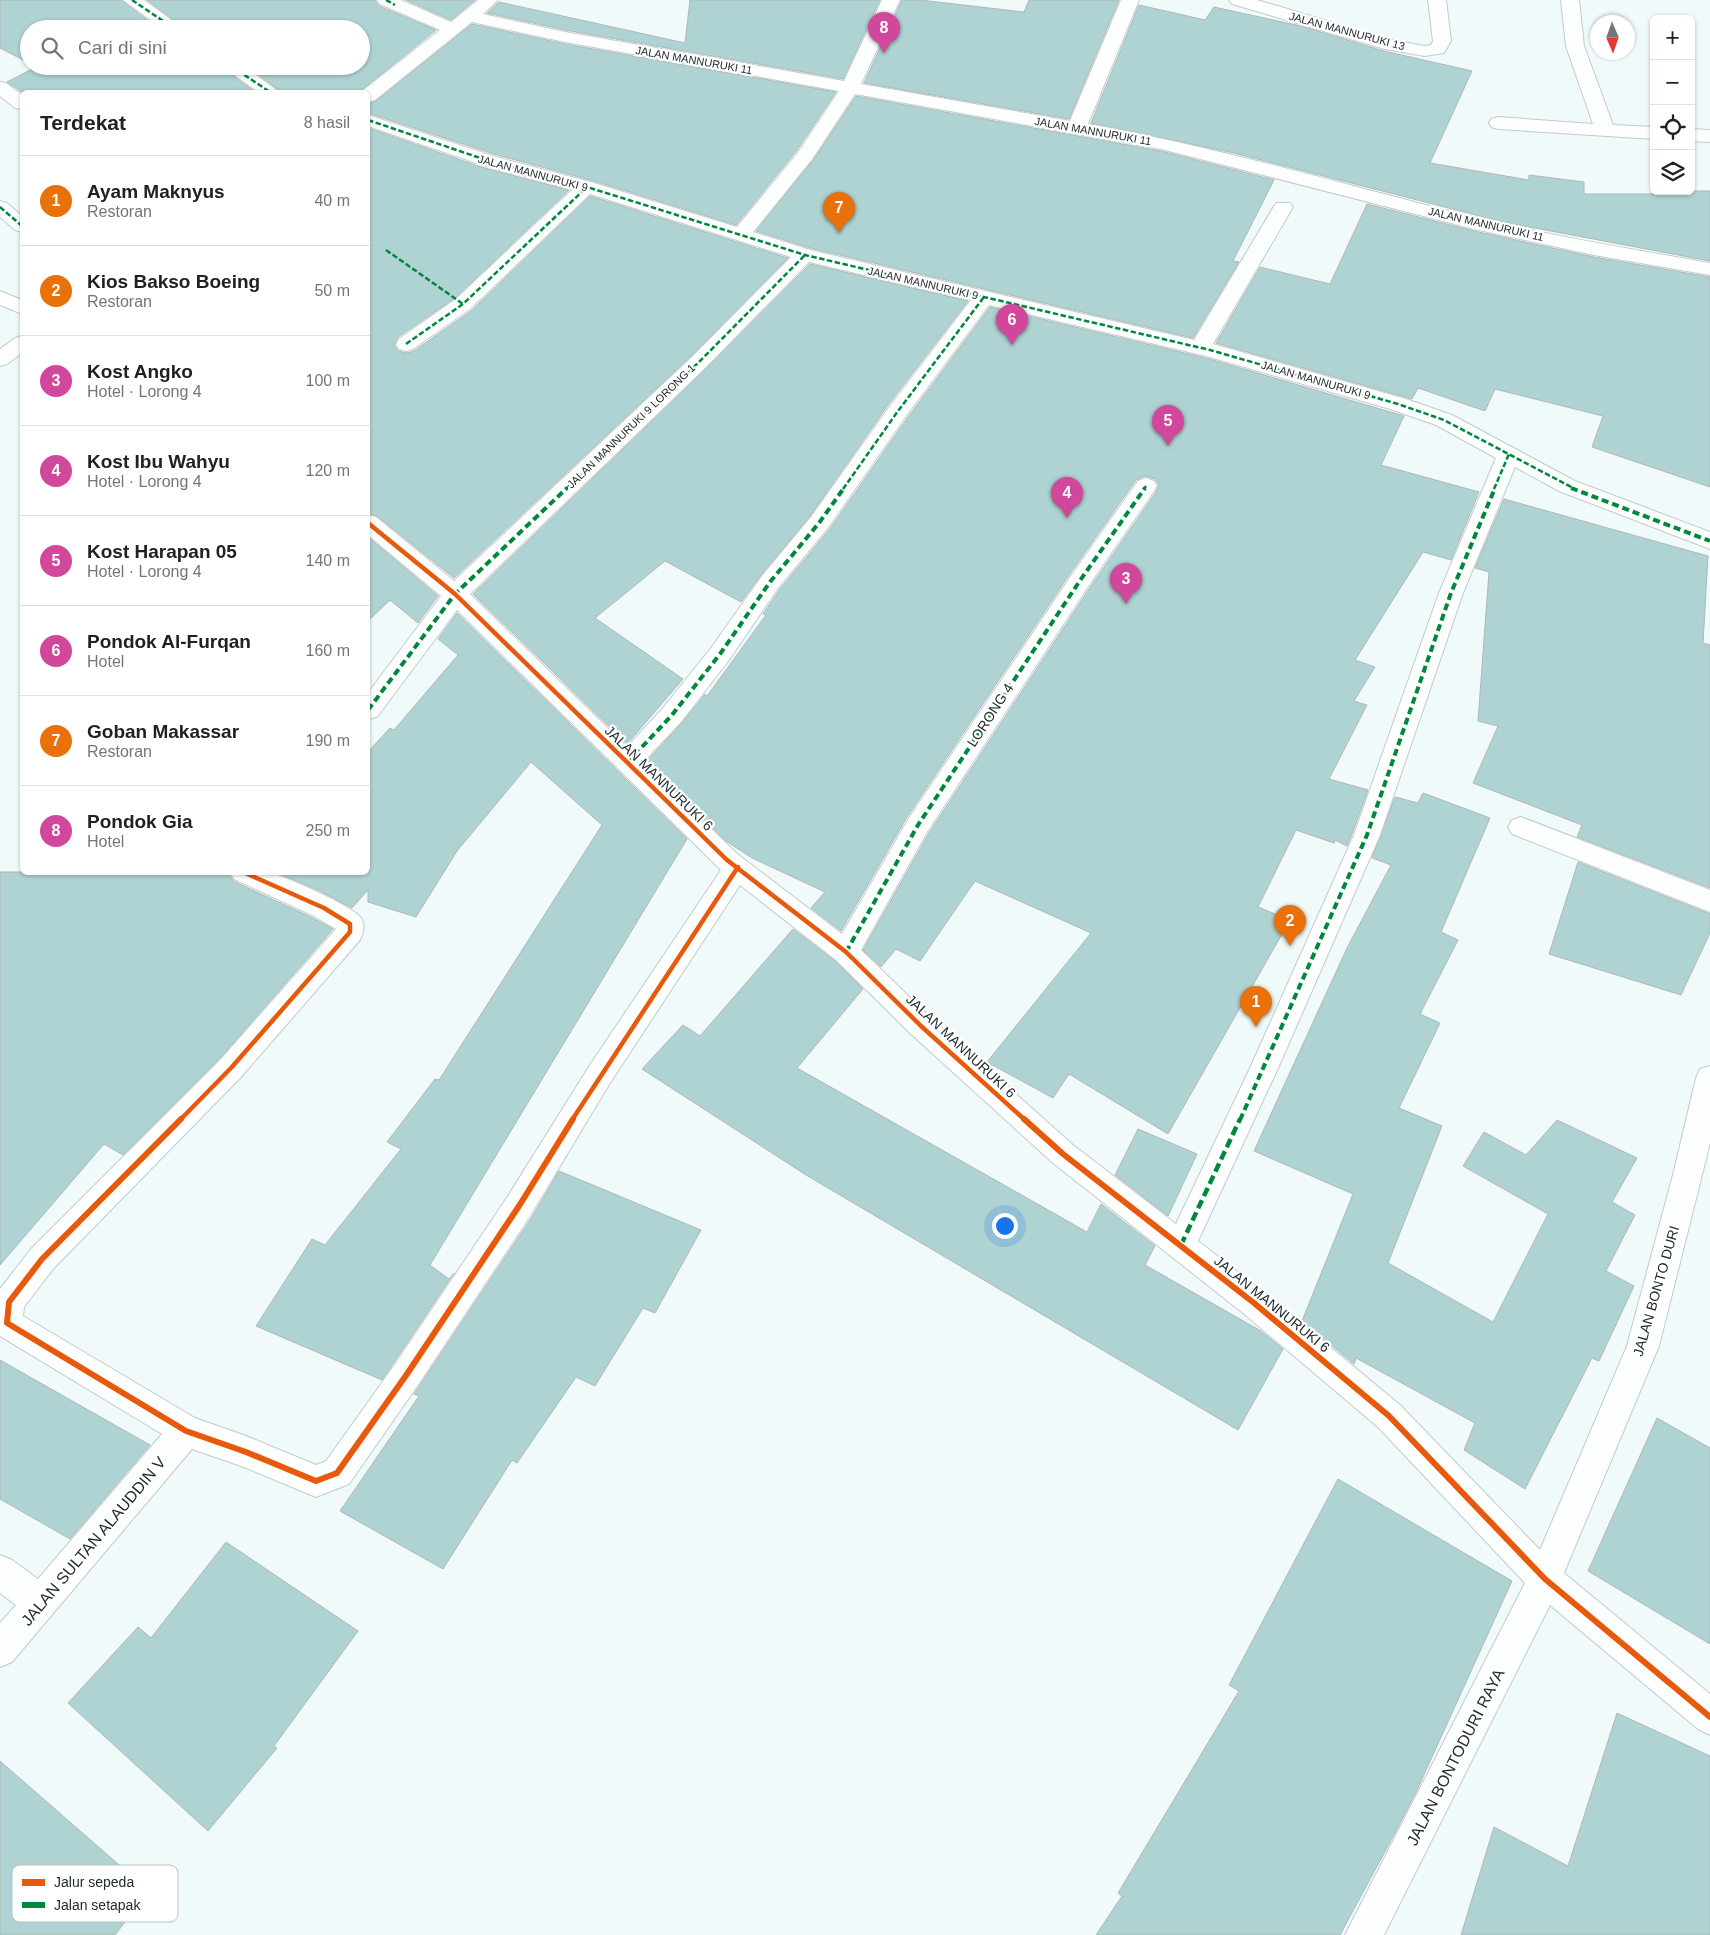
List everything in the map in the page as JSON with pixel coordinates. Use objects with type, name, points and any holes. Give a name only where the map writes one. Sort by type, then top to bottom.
[{"type":"street","points":[[132,0],[162,20]]},
{"type":"street","points":[[386,0],[453,29]]},
{"type":"street","points":[[370,94],[489,0]]},
{"type":"street","points":[[740,236],[806,154],[850,88],[891,0]]},
{"type":"street","points":[[1077,127],[1130,0]]},
{"type":"street","name":"JALAN MANNURUKI 13","points":[[1238,0],[1385,44],[1425,51],[1438,50],[1442,41],[1437,0]]},
{"type":"street","points":[[1570,0],[1575,46],[1605,130]]},
{"type":"street","name":"JALAN MANNURUKI 11","points":[[470,16],[565,37],[1162,143],[1474,222],[1594,249],[1710,270]]},
{"type":"street","points":[[244,75],[267,90]]},
{"type":"street","points":[[0,87],[20,102]]},
{"type":"street","name":"JALAN MANNURUKI 9","points":[[370,121],[489,161],[587,187],[805,256],[1200,348],[1398,404],[1444,420],[1509,454]]},
{"type":"street","points":[[1498,123],[1650,133]]},
{"type":"street","points":[[1695,135],[1710,136]]},
{"type":"street","points":[[406,344],[463,304],[587,187]]},
{"type":"street","points":[[0,207],[20,224]]},
{"type":"street","points":[[1200,348],[1282,207]]},
{"type":"street","name":"JALAN MANNURUKI 9 LORONG 1","points":[[370,707],[430,630],[455,594],[699,362],[805,256]]},
{"type":"street","points":[[0,297],[20,307]]},
{"type":"street","points":[[627,763],[672,715],[720,654],[770,582],[819,523],[898,411],[984,297]]},
{"type":"street","points":[[0,359],[20,344]]},
{"type":"street","points":[[1181,1246],[1265,1066],[1367,835],[1451,593],[1509,454],[1567,486],[1710,541]]},
{"type":"street","name":"LORONG 4","points":[[846,952],[918,825],[1073,590],[1146,486]]},
{"type":"street","name":"JALAN MANNURUKI 6","points":[[370,526],[455,594],[727,860],[846,952],[921,1026],[1063,1154],[1254,1303],[1389,1416],[1545,1579],[1710,1717]]},
{"type":"street","points":[[1521,827],[1710,902]]},
{"type":"street","points":[[250,875],[324,908],[350,924],[350,932],[231,1068],[42,1260],[9,1302],[7,1323],[186,1431],[246,1452],[316,1482],[336,1474],[407,1374],[519,1206],[600,1074],[738,867]]},
{"type":"street","name":"JALAN BONTO DURI","points":[[1545,1579],[1643,1346],[1689,1171],[1710,1078]]},
{"type":"street","name":"JALAN SULTAN ALAUDDIN V","points":[[0,1650],[186,1431]]},
{"type":"street","points":[[0,1572],[41,1603]]},
{"type":"street","name":"JALAN BONTODURI RAYA","points":[[1364,1935],[1545,1579]]},
{"type":"building","points":[[0,0],[121,0],[147,20],[20,20],[20,58],[0,48]]},
{"type":"building","points":[[147,0],[375,0],[379,6],[436,30],[361,90],[278,90],[259,75],[370,75],[370,20],[174,20]]},
{"type":"building","points":[[406,0],[475,0],[451,20]]},
{"type":"building","points":[[690,0],[880,0],[843,79],[565,30],[487,13],[499,2],[685,43]]},
{"type":"building","points":[[902,0],[920,0],[1024,12],[1029,0],[1119,0],[1069,119],[864,83]]},
{"type":"building","points":[[1139,5],[1205,20],[1214,7],[1301,26],[1384,51],[1472,71],[1430,163],[1529,180],[1529,175],[1584,182],[1584,194],[1695,195],[1695,191],[1710,191],[1710,261],[1503,222],[1234,153],[1091,123]]},
{"type":"building","points":[[472,24],[565,44],[836,92],[797,150],[736,225],[594,181],[497,155],[370,114],[370,103],[376,101]]},
{"type":"building","points":[[21,75],[232,75],[252,90],[20,91],[7,82]]},
{"type":"building","points":[[856,96],[1161,151],[1274,180],[1233,261],[1239,262],[1193,338],[810,248],[756,231],[814,159]]},
{"type":"building","points":[[370,129],[481,167],[569,190],[455,298],[398,337],[394,345],[398,351],[407,353],[414,351],[471,311],[590,196],[788,258],[691,356],[454,578],[377,516],[370,514]]},
{"type":"building","points":[[1367,204],[1474,231],[1594,257],[1710,277],[1710,487],[1592,447],[1603,416],[1495,389],[1485,411],[1418,388],[1412,399],[1216,343],[1260,267],[1330,284]]},
{"type":"building","points":[[810,264],[968,301],[888,405],[810,516],[741,602],[665,561],[595,618],[683,679],[627,744],[473,594],[707,368]]},
{"type":"building","points":[[990,307],[1206,358],[1404,416],[1381,465],[1479,492],[1451,560],[1423,552],[1355,660],[1375,667],[1354,701],[1367,705],[1329,779],[1368,790],[1352,834],[1347,846],[1335,840],[1334,843],[1296,830],[1258,907],[1290,920],[1168,1134],[1069,1074],[1053,1098],[987,1062],[1091,933],[975,881],[920,961],[896,949],[881,967],[863,950],[929,833],[1089,589],[1156,492],[1159,485],[1155,479],[1145,476],[1136,480],[1069,575],[907,817],[841,931],[811,908],[825,892],[752,858],[726,841],[646,762],[682,723],[705,694],[707,696],[766,615],[763,614],[780,589],[829,530],[908,417]]},
{"type":"building","points":[[1504,499],[1708,556],[1703,643],[1710,645],[1710,888],[1577,837],[1582,825],[1473,783],[1498,726],[1478,721],[1489,572],[1475,568]]},
{"type":"building","points":[[370,539],[438,596],[418,623],[390,600],[370,619]]},
{"type":"building","points":[[457,613],[687,839],[430,1265],[449,1279],[454,1273],[382,1380],[256,1326],[312,1239],[325,1245],[401,1149],[387,1142],[435,1079],[439,1080],[602,825],[531,762],[457,851],[416,917],[368,902],[368,890],[352,908],[320,891],[283,875],[370,875],[370,750],[390,728],[394,730],[458,655],[438,639]]},
{"type":"building","points":[[1423,793],[1490,818],[1441,932],[1458,940],[1420,1014],[1440,1023],[1399,1108],[1442,1126],[1388,1263],[1493,1322],[1548,1214],[1463,1166],[1484,1132],[1526,1155],[1557,1120],[1637,1158],[1612,1202],[1635,1215],[1606,1271],[1634,1286],[1599,1361],[1592,1358],[1525,1489],[1464,1450],[1475,1423],[1356,1358],[1354,1364],[1302,1321],[1353,1194],[1254,1151],[1347,948],[1391,865],[1372,858],[1395,797],[1418,803]]},
{"type":"building","points":[[1578,862],[1710,914],[1710,933],[1681,995],[1549,954]]},
{"type":"building","points":[[0,872],[20,872],[20,875],[230,875],[233,881],[333,929],[220,1058],[123,1155],[104,1144],[0,1265]]},
{"type":"building","points":[[793,929],[835,961],[863,989],[797,1068],[1087,1232],[1101,1204],[1155,1246],[1145,1265],[1261,1331],[1283,1349],[1238,1430],[806,1175],[642,1069],[683,1025],[700,1036]]},
{"type":"building","points":[[1138,1129],[1197,1154],[1168,1216],[1115,1175]]},
{"type":"building","points":[[559,1171],[701,1230],[655,1313],[643,1308],[595,1386],[576,1377],[517,1463],[512,1460],[443,1569],[340,1511],[419,1396],[414,1394],[532,1217]]},
{"type":"building","points":[[0,1360],[150,1445],[70,1539],[0,1499]]},
{"type":"building","points":[[1657,1418],[1710,1448],[1710,1644],[1588,1571]]},
{"type":"building","points":[[1338,1479],[1512,1581],[1417,1790],[1396,1831],[1340,1935],[1096,1935],[1122,1896],[1118,1893],[1239,1691],[1229,1685]]},
{"type":"building","points":[[226,1542],[358,1631],[274,1746],[277,1748],[208,1831],[68,1703],[138,1627],[151,1638]]},
{"type":"building","points":[[1617,1713],[1710,1756],[1710,1935],[1461,1935],[1494,1827],[1568,1866]]},
{"type":"building","points":[[0,1761],[119,1865],[12,1865],[12,1922],[125,1922],[115,1935],[0,1935]]},
{"type":"marked path","points":[[132,0],[162,20]]},
{"type":"marked path","points":[[386,0],[395,5]]},
{"type":"marked path","points":[[244,75],[267,90]]},
{"type":"marked path","points":[[370,121],[489,161],[587,187],[805,255],[1210,350],[1398,404],[1444,420],[1567,486],[1710,541]]},
{"type":"marked path","points":[[406,344],[463,304],[587,187]]},
{"type":"marked path","points":[[0,207],[20,224]]},
{"type":"marked path","points":[[386,250],[463,304]]},
{"type":"marked path","points":[[370,707],[430,630],[455,594],[699,362],[805,255]]},
{"type":"marked path","points":[[627,763],[672,715],[720,654],[770,582],[819,523],[898,411],[984,297]]},
{"type":"marked path","points":[[1181,1245],[1265,1066],[1367,835],[1451,593],[1509,454]]},
{"type":"marked path","points":[[846,952],[918,825],[1079,582],[1146,486]]},
{"type":"cycle path","points":[[370,525],[455,594],[727,860],[846,952],[921,1026],[1063,1154],[1254,1303],[1389,1416],[1545,1579],[1710,1717]]},
{"type":"cycle path","points":[[250,875],[324,908],[350,924],[350,932],[231,1068],[42,1259],[9,1302],[7,1323],[186,1431],[246,1452],[316,1481],[337,1473],[407,1374],[519,1206],[600,1074],[738,867]]},
{"type":"place","name":"Pondok Gia","points":[[884,53]]},
{"type":"place","name":"Goban Makassar","points":[[839,233]]},
{"type":"place","name":"Pondok Al-Furqan","points":[[1012,345]]},
{"type":"place","name":"Kost Harapan 05","points":[[1168,446]]},
{"type":"place","name":"Kost Ibu Wahyu","points":[[1067,518]]},
{"type":"place","name":"Kost Angko","points":[[1126,604]]},
{"type":"place","name":"Kios Bakso Boeing","points":[[1290,946]]},
{"type":"place","name":"Ayam Maknyus","points":[[1256,1027]]}]
